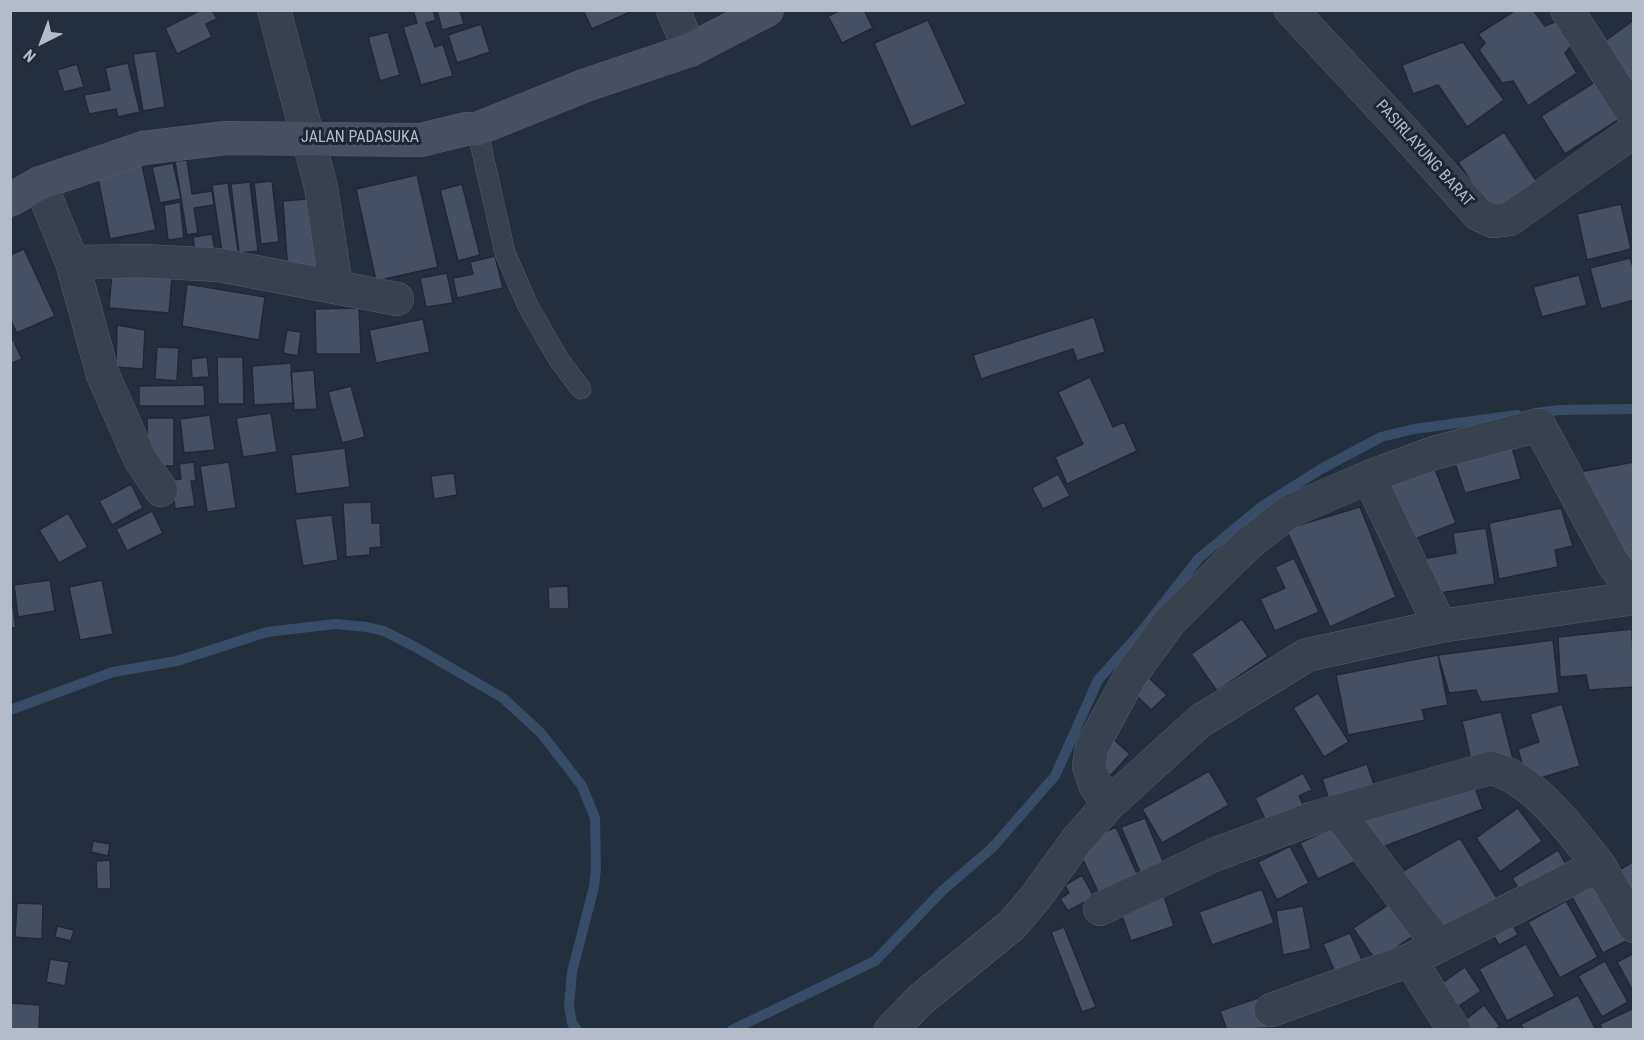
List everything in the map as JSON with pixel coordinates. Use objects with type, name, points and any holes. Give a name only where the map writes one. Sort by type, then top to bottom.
[{"type":"street","points":[[274,10],[321,187],[336,287]]},
{"type":"street","points":[[673,10],[690,50]]},
{"type":"street","name":"JALAN PADASUKA","points":[[10,200],[40,183],[143,148],[226,138],[421,140],[466,129],[477,129],[586,85],[690,50],[767,10]]},
{"type":"street","name":"PASIRLAYUNG BARAT","points":[[1292,10],[1478,214],[1493,221],[1510,219],[1634,131]]},
{"type":"street","points":[[1568,10],[1634,115]]},
{"type":"street","points":[[40,183],[72,262],[103,375],[140,459],[160,490]]},
{"type":"street","points":[[72,262],[144,261],[219,265],[397,299]]},
{"type":"street","points":[[1108,805],[1095,784],[1089,766],[1092,747],[1131,675],[1170,621],[1248,544],[1290,511],[1369,477],[1434,453],[1539,425],[1613,563],[1634,592]]},
{"type":"street","points":[[1369,477],[1440,626]]},
{"type":"street","points":[[891,1029],[920,1000],[1012,925],[1035,898],[1077,840],[1108,805],[1200,721],[1307,655],[1440,626],[1634,598]]},
{"type":"street","points":[[1100,909],[1216,854],[1314,818],[1491,768],[1504,771],[1534,792],[1562,821],[1599,865],[1634,926]]},
{"type":"street","points":[[1338,812],[1439,946]]},
{"type":"street","points":[[1271,1010],[1410,960],[1599,865]]},
{"type":"street","points":[[1410,960],[1454,1029]]},
{"type":"lane","points":[[477,129],[505,253],[528,306],[559,360],[581,389]]},
{"type":"building","points":[[201,10],[212,10],[217,19],[206,24],[212,37],[177,54],[165,28]]},
{"type":"building","points":[[413,10],[433,10],[436,20],[426,23],[435,47],[443,44],[453,76],[421,85],[403,27],[417,23]]},
{"type":"building","points":[[437,10],[460,10],[464,24],[442,30]]},
{"type":"building","points":[[583,10],[627,10],[628,13],[592,29]]},
{"type":"building","points":[[841,10],[864,10],[873,28],[842,43],[828,16]]},
{"type":"building","points":[[1516,10],[1533,10],[1545,26],[1557,21],[1572,45],[1565,53],[1577,73],[1528,106],[1513,81],[1502,83],[1479,50],[1485,43],[1478,34]]},
{"type":"building","points":[[928,20],[966,104],[911,127],[874,43]]},
{"type":"building","points":[[1634,20],[1634,93],[1598,46]]},
{"type":"building","points":[[481,24],[490,52],[457,63],[448,35]]},
{"type":"building","points":[[388,32],[400,75],[380,81],[368,37]]},
{"type":"building","points":[[1463,42],[1504,100],[1467,127],[1438,85],[1413,94],[1402,65]]},
{"type":"building","points":[[156,51],[165,107],[143,111],[133,54]]},
{"type":"building","points":[[128,63],[140,112],[118,117],[116,109],[89,114],[84,95],[110,90],[105,68]]},
{"type":"building","points":[[77,64],[84,87],[64,92],[57,70]]},
{"type":"building","points":[[1598,80],[1621,118],[1565,154],[1541,116]]},
{"type":"building","points":[[1504,132],[1537,182],[1491,212],[1458,162]]},
{"type":"building","points":[[187,160],[192,194],[212,191],[214,205],[194,208],[198,233],[187,235],[175,161]]},
{"type":"building","points":[[173,163],[181,199],[160,203],[152,167]]},
{"type":"building","points":[[142,165],[156,230],[110,239],[97,173]]},
{"type":"building","points":[[417,175],[438,267],[376,281],[356,189]]},
{"type":"building","points":[[272,181],[279,242],[261,244],[254,183]]},
{"type":"building","points":[[250,182],[258,251],[239,253],[231,184]]},
{"type":"building","points":[[228,183],[239,257],[223,259],[212,185]]},
{"type":"building","points":[[462,184],[480,255],[458,261],[440,190]]},
{"type":"building","points":[[319,198],[324,271],[288,274],[283,201]]},
{"type":"building","points":[[180,202],[184,238],[168,240],[164,205]]},
{"type":"building","points":[[1621,204],[1631,249],[1587,260],[1577,214]]},
{"type":"building","points":[[212,234],[216,255],[196,258],[193,237]]},
{"type":"building","points":[[24,249],[55,316],[17,333],[10,319],[10,255]]},
{"type":"building","points":[[495,256],[503,288],[457,298],[453,278],[473,274],[470,262]]},
{"type":"building","points":[[1630,258],[1634,270],[1634,300],[1601,309],[1590,268]]},
{"type":"building","points":[[112,272],[172,277],[169,313],[109,308]]},
{"type":"building","points":[[447,273],[453,303],[426,307],[420,278]]},
{"type":"building","points":[[1579,275],[1587,305],[1542,317],[1533,287]]},
{"type":"building","points":[[187,284],[265,297],[259,340],[182,326]]},
{"type":"building","points":[[359,308],[361,354],[316,354],[315,309]]},
{"type":"building","points":[[1094,317],[1105,352],[1077,361],[1073,349],[981,379],[973,355]]},
{"type":"building","points":[[423,319],[430,352],[376,363],[369,330]]},
{"type":"building","points":[[117,325],[145,330],[143,369],[116,367]]},
{"type":"building","points":[[287,330],[301,332],[298,356],[283,353]]},
{"type":"building","points":[[10,333],[22,359],[10,364]]},
{"type":"building","points":[[157,347],[179,348],[177,381],[155,379]]},
{"type":"building","points":[[207,357],[209,377],[192,378],[191,359]]},
{"type":"building","points":[[217,357],[243,357],[244,404],[218,404]]},
{"type":"building","points":[[291,363],[293,403],[254,405],[252,366]]},
{"type":"building","points":[[314,370],[317,409],[294,410],[291,372]]},
{"type":"building","points":[[1090,377],[1113,427],[1124,422],[1137,451],[1067,484],[1055,457],[1083,444],[1058,392]]},
{"type":"building","points":[[204,385],[205,406],[139,406],[139,386]]},
{"type":"building","points":[[351,386],[365,437],[342,443],[328,392]]},
{"type":"building","points":[[271,413],[277,452],[243,457],[236,418]]},
{"type":"building","points":[[210,415],[215,450],[184,453],[180,419]]},
{"type":"building","points":[[147,418],[174,418],[174,466],[148,466]]},
{"type":"building","points":[[1512,447],[1521,479],[1465,493],[1454,460]]},
{"type":"building","points":[[345,448],[350,487],[296,494],[291,455]]},
{"type":"building","points":[[1431,459],[1456,523],[1412,540],[1378,476]]},
{"type":"building","points":[[194,462],[196,481],[191,481],[195,506],[175,509],[172,480],[181,479],[179,464]]},
{"type":"building","points":[[229,462],[236,508],[207,512],[200,466]]},
{"type":"building","points":[[1634,462],[1634,561],[1622,560],[1579,472]]},
{"type":"building","points":[[454,473],[457,495],[434,499],[431,476]]},
{"type":"building","points":[[1058,474],[1070,496],[1043,509],[1032,488]]},
{"type":"building","points":[[131,484],[143,508],[112,525],[99,501]]},
{"type":"building","points":[[371,502],[372,523],[380,523],[381,547],[370,548],[370,555],[346,557],[343,503]]},
{"type":"building","points":[[1360,507],[1396,597],[1330,627],[1286,529]]},
{"type":"building","points":[[1561,508],[1573,546],[1555,550],[1558,567],[1499,579],[1489,523]]},
{"type":"building","points":[[152,511],[163,533],[127,551],[116,529]]},
{"type":"building","points":[[68,513],[88,547],[59,563],[39,530]]},
{"type":"building","points":[[332,515],[338,560],[303,566],[295,519]]},
{"type":"building","points":[[1486,528],[1495,584],[1428,595],[1422,559],[1456,553],[1453,533]]},
{"type":"building","points":[[1294,558],[1319,612],[1275,631],[1260,599],[1285,588],[1275,567]]},
{"type":"building","points":[[50,580],[55,611],[18,617],[14,585]]},
{"type":"building","points":[[102,580],[113,634],[80,640],[69,587]]},
{"type":"building","points":[[568,586],[569,609],[549,609],[548,587]]},
{"type":"building","points":[[10,604],[13,604],[16,628],[10,628]]},
{"type":"building","points":[[1242,619],[1268,656],[1217,691],[1191,654]]},
{"type":"building","points":[[1632,629],[1634,687],[1589,690],[1586,675],[1560,677],[1558,637]]},
{"type":"building","points":[[1553,640],[1559,693],[1481,702],[1476,690],[1449,693],[1438,655]]},
{"type":"building","points":[[1438,655],[1448,705],[1422,710],[1425,720],[1348,735],[1336,675]]},
{"type":"building","points":[[1147,676],[1167,695],[1151,710],[1132,691]]},
{"type":"building","points":[[1318,693],[1349,742],[1324,757],[1293,708]]},
{"type":"building","points":[[1562,704],[1580,766],[1527,782],[1518,749],[1539,742],[1530,714]]},
{"type":"building","points":[[1501,712],[1513,759],[1473,768],[1462,721]]},
{"type":"building","points":[[1112,738],[1130,754],[1111,775],[1093,759]]},
{"type":"building","points":[[1367,764],[1378,796],[1333,811],[1322,779]]},
{"type":"building","points":[[1209,771],[1229,805],[1162,843],[1142,809]]},
{"type":"building","points":[[1303,773],[1312,790],[1299,796],[1306,811],[1266,821],[1255,798]]},
{"type":"building","points":[[1471,777],[1483,809],[1372,851],[1360,819]]},
{"type":"building","points":[[1518,808],[1542,841],[1500,872],[1476,838]]},
{"type":"building","points":[[1145,818],[1168,873],[1140,872],[1121,827]]},
{"type":"building","points":[[1338,825],[1356,861],[1318,879],[1300,843]]},
{"type":"building","points":[[1116,827],[1139,878],[1100,896],[1076,845]]},
{"type":"building","points":[[1460,838],[1500,903],[1438,940],[1398,874]]},
{"type":"building","points":[[93,841],[110,844],[108,856],[91,852]]},
{"type":"building","points":[[1290,846],[1309,883],[1277,900],[1258,862]]},
{"type":"building","points":[[1558,850],[1568,868],[1522,895],[1512,878]]},
{"type":"building","points":[[110,860],[111,889],[97,889],[96,861]]},
{"type":"building","points":[[1634,861],[1634,910],[1611,875]]},
{"type":"building","points":[[1082,875],[1094,897],[1068,911],[1060,899],[1069,893],[1065,885]]},
{"type":"building","points":[[1599,882],[1630,939],[1603,953],[1572,897]]},
{"type":"building","points":[[1262,889],[1274,923],[1212,945],[1199,912]]},
{"type":"building","points":[[1163,893],[1174,926],[1131,941],[1119,908]]},
{"type":"building","points":[[1394,901],[1416,934],[1376,961],[1353,928]]},
{"type":"building","points":[[1566,901],[1598,957],[1560,978],[1528,922]]},
{"type":"building","points":[[10,902],[13,902],[13,937],[10,937]]},
{"type":"building","points":[[17,903],[43,904],[42,939],[15,937]]},
{"type":"building","points":[[1303,906],[1311,949],[1283,955],[1276,911]]},
{"type":"building","points":[[1510,919],[1518,935],[1499,945],[1490,929]]},
{"type":"building","points":[[57,926],[74,930],[71,941],[55,937]]},
{"type":"building","points":[[1064,927],[1096,1007],[1082,1012],[1051,932]]},
{"type":"building","points":[[1350,933],[1362,960],[1335,972],[1323,944]]},
{"type":"building","points":[[1526,944],[1555,996],[1507,1021],[1479,969]]},
{"type":"building","points":[[1634,953],[1634,993],[1617,962]]},
{"type":"building","points":[[50,959],[69,962],[65,986],[46,982]]},
{"type":"building","points":[[1605,961],[1628,1002],[1602,1017],[1578,976]]},
{"type":"building","points":[[1465,967],[1481,991],[1450,1012],[1435,988]]},
{"type":"building","points":[[1578,995],[1596,1030],[1524,1030],[1521,1024]]},
{"type":"building","points":[[1258,998],[1268,1028],[1227,1030],[1220,1011]]},
{"type":"building","points":[[10,1003],[40,1005],[39,1030],[10,1030]]},
{"type":"building","points":[[1484,1005],[1500,1026],[1495,1030],[1462,1030],[1459,1025]]},
{"type":"building","points":[[1634,1008],[1634,1030],[1602,1030],[1600,1024]]},
{"type":"waterway","points":[[1536,413],[1559,410],[1634,409]]},
{"type":"waterway","points":[[732,1030],[875,961],[943,890],[992,848],[1055,776],[1098,680],[1141,632],[1199,558],[1261,507],[1321,469],[1381,437],[1414,429],[1517,415]]},
{"type":"waterway","points":[[10,710],[113,672],[177,661],[267,632],[335,624],[367,627],[384,631],[417,648],[503,698],[541,733],[582,786],[595,818],[596,868],[594,887],[572,972],[569,1006],[572,1023],[577,1030]]}]
